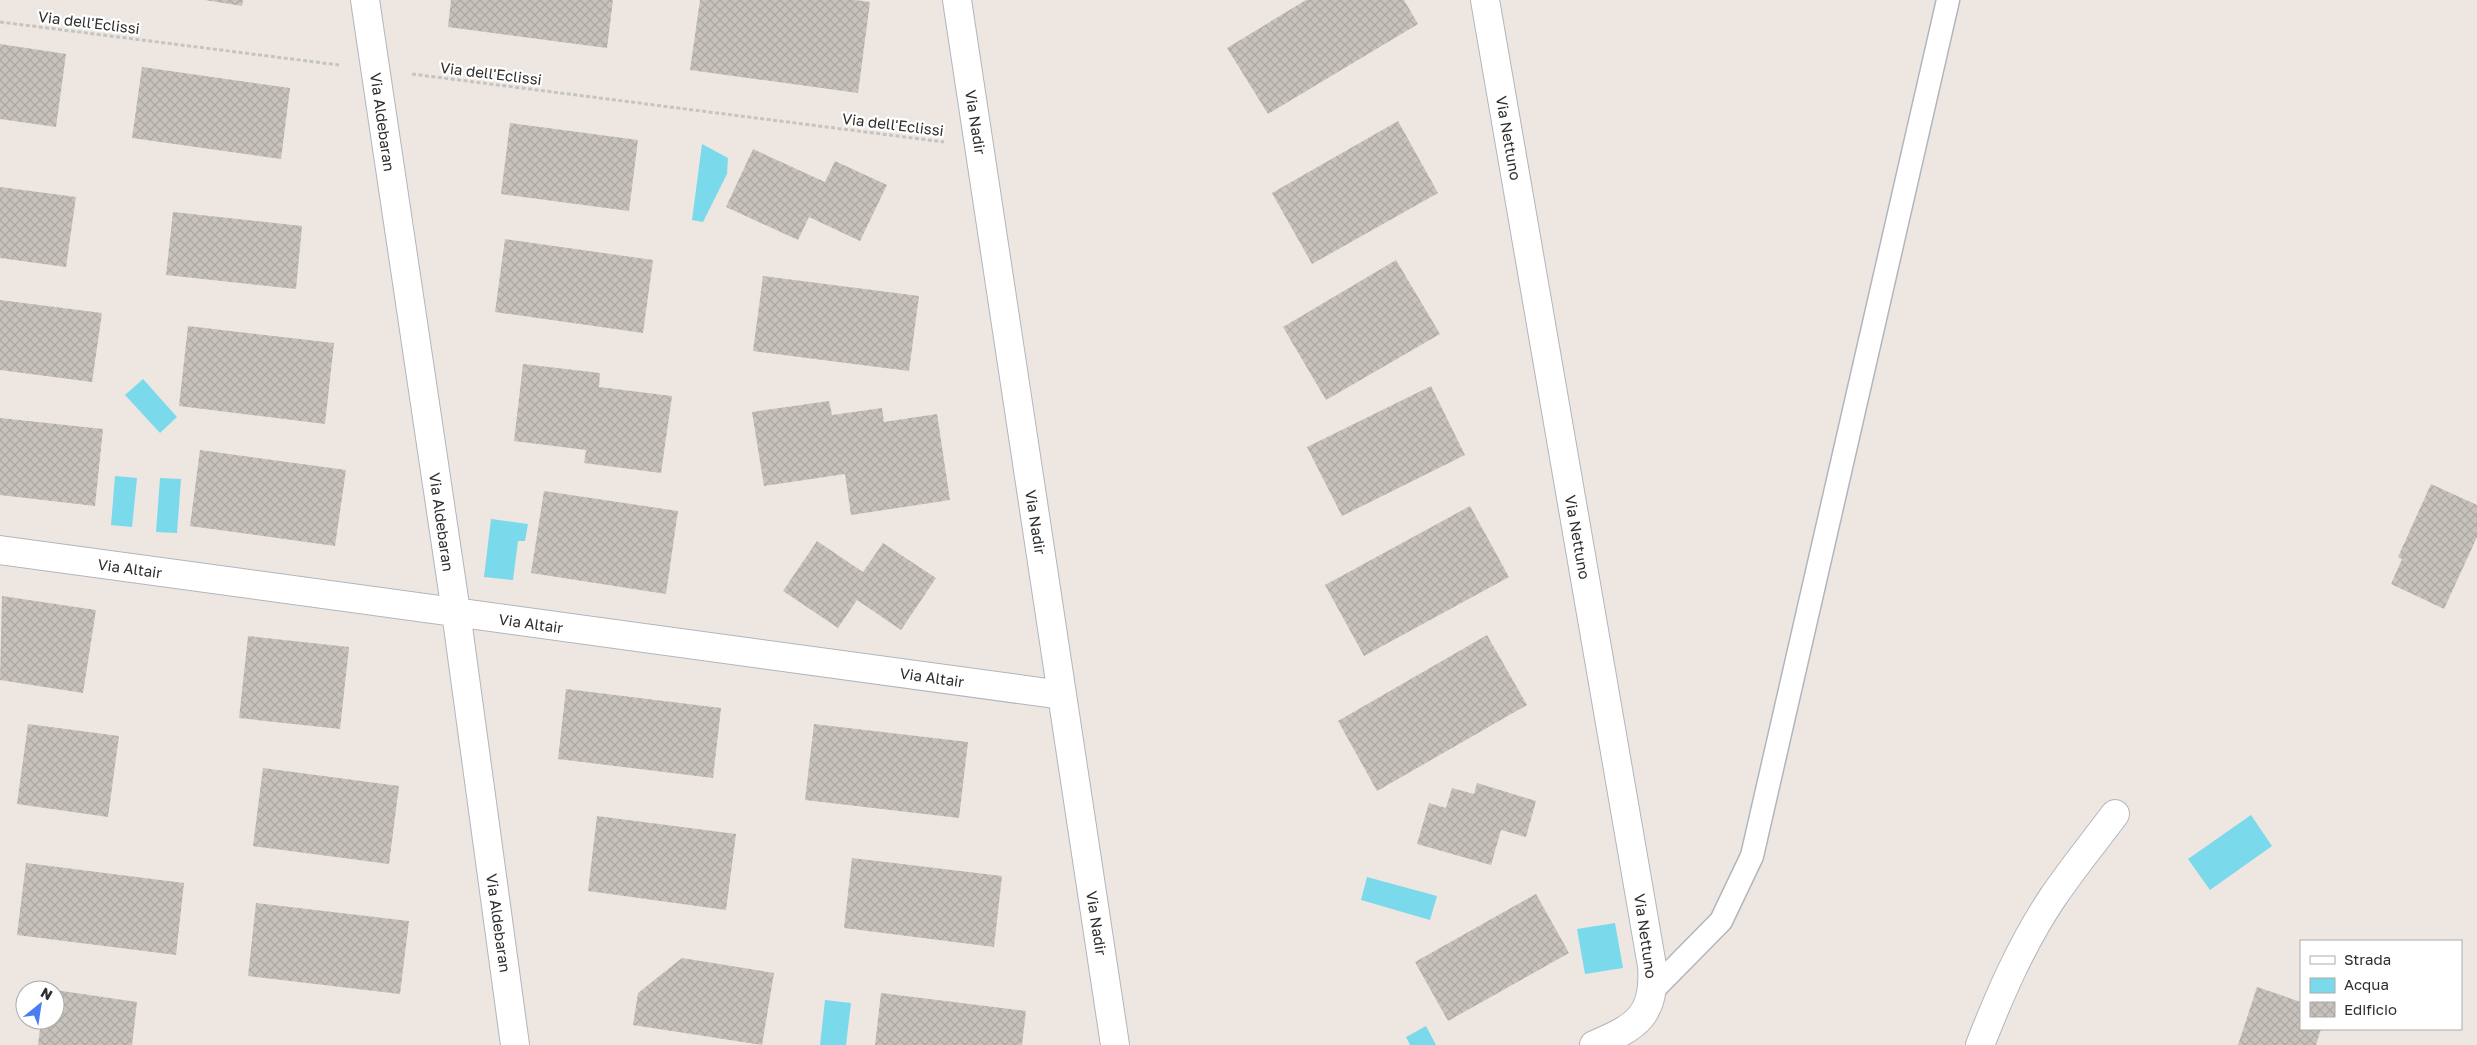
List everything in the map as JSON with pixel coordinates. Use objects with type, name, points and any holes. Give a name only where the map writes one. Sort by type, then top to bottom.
[{"type":"street","name":"Via Aldebaran","points":[[365,0],[456,612],[516,1045]]},
{"type":"street","name":"Via Nadir","points":[[957,0],[1115,1045]]},
{"type":"street","name":"Via Nettuno","points":[[1485,0],[1652,966],[1653,990],[1648,1006],[1633,1025],[1594,1045]]},
{"type":"street","name":"Via Altair","points":[[0,550],[1062,695]]},
{"type":"street","points":[[1980,1045],[1998,999],[2023,948],[2052,898],[2115,814]]},
{"type":"lane","points":[[1653,990],[1721,921],[1752,856],[1948,0]]},
{"type":"path","name":"Via dell'Eclissi","points":[[0,22],[979,146]]},
{"type":"water","points":[[702,144],[728,158],[727,174],[703,222],[692,220]]},
{"type":"water","points":[[143,379],[177,417],[160,433],[125,395]]},
{"type":"water","points":[[115,476],[137,478],[132,527],[111,525]]},
{"type":"water","points":[[160,478],[181,479],[177,533],[156,532]]},
{"type":"water","points":[[491,519],[528,524],[525,541],[518,541],[513,580],[484,577]]},
{"type":"water","points":[[2251,815],[2272,846],[2210,890],[2188,859]]},
{"type":"water","points":[[1367,877],[1437,896],[1430,920],[1361,900]]},
{"type":"water","points":[[1615,923],[1623,968],[1585,974],[1577,929]]},
{"type":"water","points":[[825,1000],[851,1003],[846,1045],[820,1045]]},
{"type":"water","points":[[1426,1026],[1436,1045],[1410,1045],[1406,1037]]},
{"type":"building","points":[[205,0],[243,0],[242,6]]},
{"type":"building","points":[[451,0],[613,0],[607,48],[448,27]]},
{"type":"building","points":[[700,0],[855,0],[870,2],[858,93],[690,70]]},
{"type":"building","points":[[1306,0],[1404,0],[1418,24],[1268,114],[1227,48]]},
{"type":"building","points":[[0,44],[66,54],[56,127],[0,119]]},
{"type":"building","points":[[142,67],[290,88],[281,159],[132,138]]},
{"type":"building","points":[[1398,121],[1438,193],[1312,264],[1272,193]]},
{"type":"building","points":[[510,123],[638,140],[629,211],[501,194]]},
{"type":"building","points":[[753,149],[825,182],[835,161],[887,185],[860,241],[809,217],[798,240],[726,207]]},
{"type":"building","points":[[0,187],[76,197],[66,267],[0,258]]},
{"type":"building","points":[[173,212],[302,226],[296,289],[166,275]]},
{"type":"building","points":[[505,239],[653,260],[643,333],[495,312]]},
{"type":"building","points":[[1396,260],[1440,334],[1326,400],[1283,327]]},
{"type":"building","points":[[763,276],[919,296],[909,371],[753,351]]},
{"type":"building","points":[[0,300],[102,313],[92,382],[0,370]]},
{"type":"building","points":[[188,326],[334,343],[325,424],[179,406]]},
{"type":"building","points":[[523,364],[600,373],[599,387],[672,396],[661,473],[584,463],[586,450],[514,441]]},
{"type":"building","points":[[1431,386],[1465,455],[1342,516],[1307,447]]},
{"type":"building","points":[[829,401],[832,415],[882,408],[884,422],[937,414],[950,500],[851,515],[845,474],[764,486],[752,412]]},
{"type":"building","points":[[0,418],[103,429],[95,506],[0,495]]},
{"type":"building","points":[[200,450],[346,470],[335,546],[190,526]]},
{"type":"building","points":[[2431,484],[2477,505],[2477,537],[2444,609],[2391,584],[2402,559],[2398,557]]},
{"type":"building","points":[[544,491],[678,511],[666,594],[531,573]]},
{"type":"building","points":[[1470,506],[1509,577],[1364,656],[1325,585]]},
{"type":"building","points":[[817,541],[863,572],[883,543],[936,578],[901,630],[857,600],[838,628],[783,591]]},
{"type":"building","points":[[2,596],[96,610],[83,693],[0,680]]},
{"type":"building","points":[[1487,635],[1527,705],[1377,791],[1338,721]]},
{"type":"building","points":[[248,636],[349,647],[340,729],[239,718]]},
{"type":"building","points":[[566,689],[721,708],[713,778],[558,759]]},
{"type":"building","points":[[28,724],[119,736],[108,817],[17,804]]},
{"type":"building","points":[[814,724],[968,742],[959,818],[805,800]]},
{"type":"building","points":[[263,768],[399,786],[389,864],[253,846]]},
{"type":"building","points":[[1477,783],[1536,801],[1526,837],[1501,830],[1491,865],[1417,844],[1429,803],[1446,808],[1452,788],[1474,794]]},
{"type":"building","points":[[597,816],[736,834],[726,910],[588,891]]},
{"type":"building","points":[[852,858],[1002,876],[994,947],[844,928]]},
{"type":"building","points":[[26,863],[184,883],[176,955],[17,935]]},
{"type":"building","points":[[1536,894],[1569,953],[1448,1021],[1415,962]]},
{"type":"building","points":[[256,903],[409,921],[400,994],[248,976]]},
{"type":"building","points":[[682,958],[774,973],[762,1045],[633,1025],[638,993]]},
{"type":"building","points":[[2257,987],[2300,1002],[2300,1030],[2321,1030],[2316,1045],[2238,1045]]},
{"type":"building","points":[[65,991],[137,1002],[132,1045],[38,1045],[40,1030],[65,1030]]},
{"type":"building","points":[[881,993],[1026,1011],[1022,1045],[875,1045]]}]
